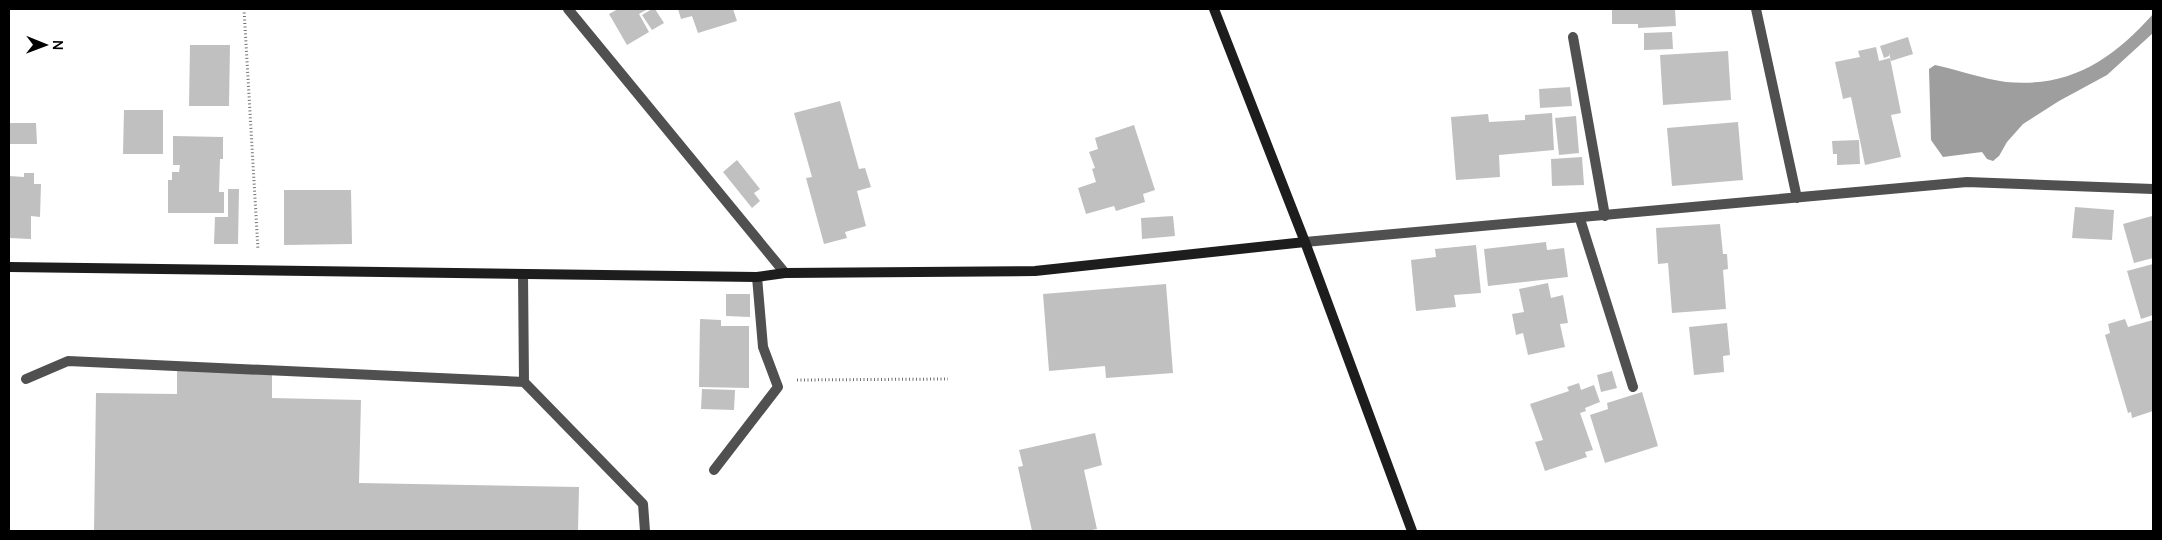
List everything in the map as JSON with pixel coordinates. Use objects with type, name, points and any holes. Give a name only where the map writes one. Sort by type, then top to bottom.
[{"type":"street","points":[[568,9],[785,273]]},
{"type":"street","points":[[1214,9],[1305,242],[1412,531]]},
{"type":"street","points":[[1756,9],[1797,198]]},
{"type":"street","points":[[1573,37],[1605,216]]},
{"type":"street","points":[[9,267],[757,277],[785,273],[1035,271],[1305,242],[1580,219],[1967,182],[2153,189]]},
{"type":"street","points":[[1580,219],[1633,387]]},
{"type":"street","points":[[523,274],[524,382]]},
{"type":"street","points":[[714,470],[778,387],[763,347],[757,277]]},
{"type":"street","points":[[26,378],[68,361],[524,382],[643,504],[645,531]]},
{"type":"path","points":[[244,9],[259,270]]},
{"type":"path","points":[[778,387],[798,380],[948,379]]},
{"type":"shaded area","points":[[2153,14],[2153,33],[2107,75],[2059,101],[2023,124],[2007,142],[1999,156],[1993,161],[1987,159],[1982,152],[1943,157],[1931,140],[1929,69],[1935,65],[2006,82],[2029,83],[2050,80],[2088,68],[2122,45]]},
{"type":"building","points":[[618,9],[648,9],[639,14],[649,32],[627,45],[609,14]]},
{"type":"building","points":[[655,9],[664,23],[652,30],[642,15]]},
{"type":"building","points":[[678,9],[733,9],[737,21],[698,33],[692,16],[681,19]]},
{"type":"building","points":[[1612,9],[1675,9],[1676,26],[1638,28],[1638,24],[1612,24]]},
{"type":"building","points":[[1672,32],[1673,49],[1644,50],[1644,33]]},
{"type":"building","points":[[1908,37],[1913,54],[1891,61],[1889,53],[1889,56],[1884,58],[1880,46]]},
{"type":"building","points":[[190,45],[230,45],[229,106],[189,106]]},
{"type":"building","points":[[1876,47],[1879,61],[1890,58],[1901,113],[1891,115],[1901,157],[1865,165],[1851,97],[1843,99],[1835,62],[1860,57],[1858,51]]},
{"type":"building","points":[[1728,51],[1731,100],[1663,105],[1660,55]]},
{"type":"building","points":[[1570,87],[1572,106],[1540,108],[1539,89]]},
{"type":"building","points":[[840,101],[859,169],[865,168],[871,187],[857,191],[866,226],[845,232],[847,238],[824,244],[806,178],[812,177],[794,113]]},
{"type":"building","points":[[124,110],[163,110],[163,154],[123,154]]},
{"type":"building","points":[[1552,113],[1554,150],[1499,155],[1500,177],[1456,180],[1451,117],[1488,114],[1489,122],[1525,120],[1525,115]]},
{"type":"building","points":[[1576,116],[1579,153],[1559,155],[1555,118]]},
{"type":"building","points":[[1738,122],[1743,180],[1672,186],[1667,128]]},
{"type":"building","points":[[9,123],[36,123],[37,144],[9,144]]},
{"type":"building","points":[[1134,125],[1155,190],[1143,194],[1145,202],[1116,211],[1114,206],[1086,214],[1078,188],[1096,182],[1092,169],[1095,168],[1089,152],[1098,149],[1095,138]]},
{"type":"building","points":[[173,136],[223,137],[223,159],[220,159],[219,192],[224,192],[224,213],[168,213],[168,180],[172,180],[172,172],[179,172],[180,165],[173,165]]},
{"type":"building","points":[[1859,140],[1860,164],[1837,165],[1837,154],[1833,154],[1832,141]]},
{"type":"building","points":[[1582,157],[1584,185],[1552,186],[1551,159]]},
{"type":"building","points":[[737,160],[760,189],[754,193],[760,201],[752,208],[723,172]]},
{"type":"building","points":[[24,173],[34,173],[34,184],[41,184],[40,217],[31,216],[31,239],[9,238],[9,176],[24,177]]},
{"type":"building","points":[[228,189],[239,189],[238,244],[214,244],[215,217],[228,217]]},
{"type":"building","points":[[284,190],[351,190],[352,244],[284,245]]},
{"type":"building","points":[[2075,207],[2114,210],[2112,240],[2072,238]]},
{"type":"building","points":[[1173,216],[1175,236],[1142,239],[1141,218]]},
{"type":"building","points":[[2152,216],[2153,258],[2134,263],[2123,224]]},
{"type":"building","points":[[1720,224],[1723,254],[1727,254],[1728,269],[1723,270],[1726,309],[1672,313],[1668,263],[1658,264],[1656,228]]},
{"type":"building","points":[[1546,242],[1547,250],[1564,248],[1568,277],[1488,286],[1484,249]]},
{"type":"building","points":[[1476,245],[1481,293],[1454,295],[1456,307],[1416,311],[1411,260],[1436,257],[1435,249]]},
{"type":"building","points":[[2153,264],[2153,315],[2141,319],[2127,271]]},
{"type":"building","points":[[1548,283],[1551,298],[1563,295],[1568,323],[1560,324],[1565,347],[1528,355],[1523,333],[1516,335],[1512,314],[1524,312],[1519,289]]},
{"type":"building","points":[[1166,284],[1173,373],[1106,378],[1105,366],[1049,371],[1043,294]]},
{"type":"building","points":[[726,294],[750,294],[750,317],[726,316]]},
{"type":"building","points":[[700,319],[721,320],[721,326],[749,326],[749,388],[699,387]]},
{"type":"building","points":[[2125,319],[2128,327],[2153,320],[2153,411],[2132,418],[2131,412],[2128,413],[2105,335],[2110,333],[2108,324]]},
{"type":"building","points":[[1727,323],[1730,355],[1723,356],[1724,372],[1694,375],[1689,327]]},
{"type":"building","points":[[177,370],[272,372],[272,398],[361,400],[359,483],[579,487],[578,531],[94,531],[96,393],[177,394]]},
{"type":"building","points":[[1612,371],[1617,388],[1601,392],[1597,375]]},
{"type":"building","points":[[1579,383],[1581,390],[1594,385],[1600,402],[1585,408],[1586,411],[1580,413],[1593,450],[1585,452],[1587,457],[1545,471],[1535,442],[1543,440],[1530,404],[1569,391],[1567,387]]},
{"type":"building","points":[[702,389],[735,390],[734,410],[701,409]]},
{"type":"building","points":[[1642,392],[1658,446],[1605,463],[1590,415],[1608,409],[1607,403]]},
{"type":"building","points":[[1095,433],[1102,465],[1084,470],[1097,529],[1087,531],[1032,531],[1018,467],[1023,466],[1019,450]]}]
